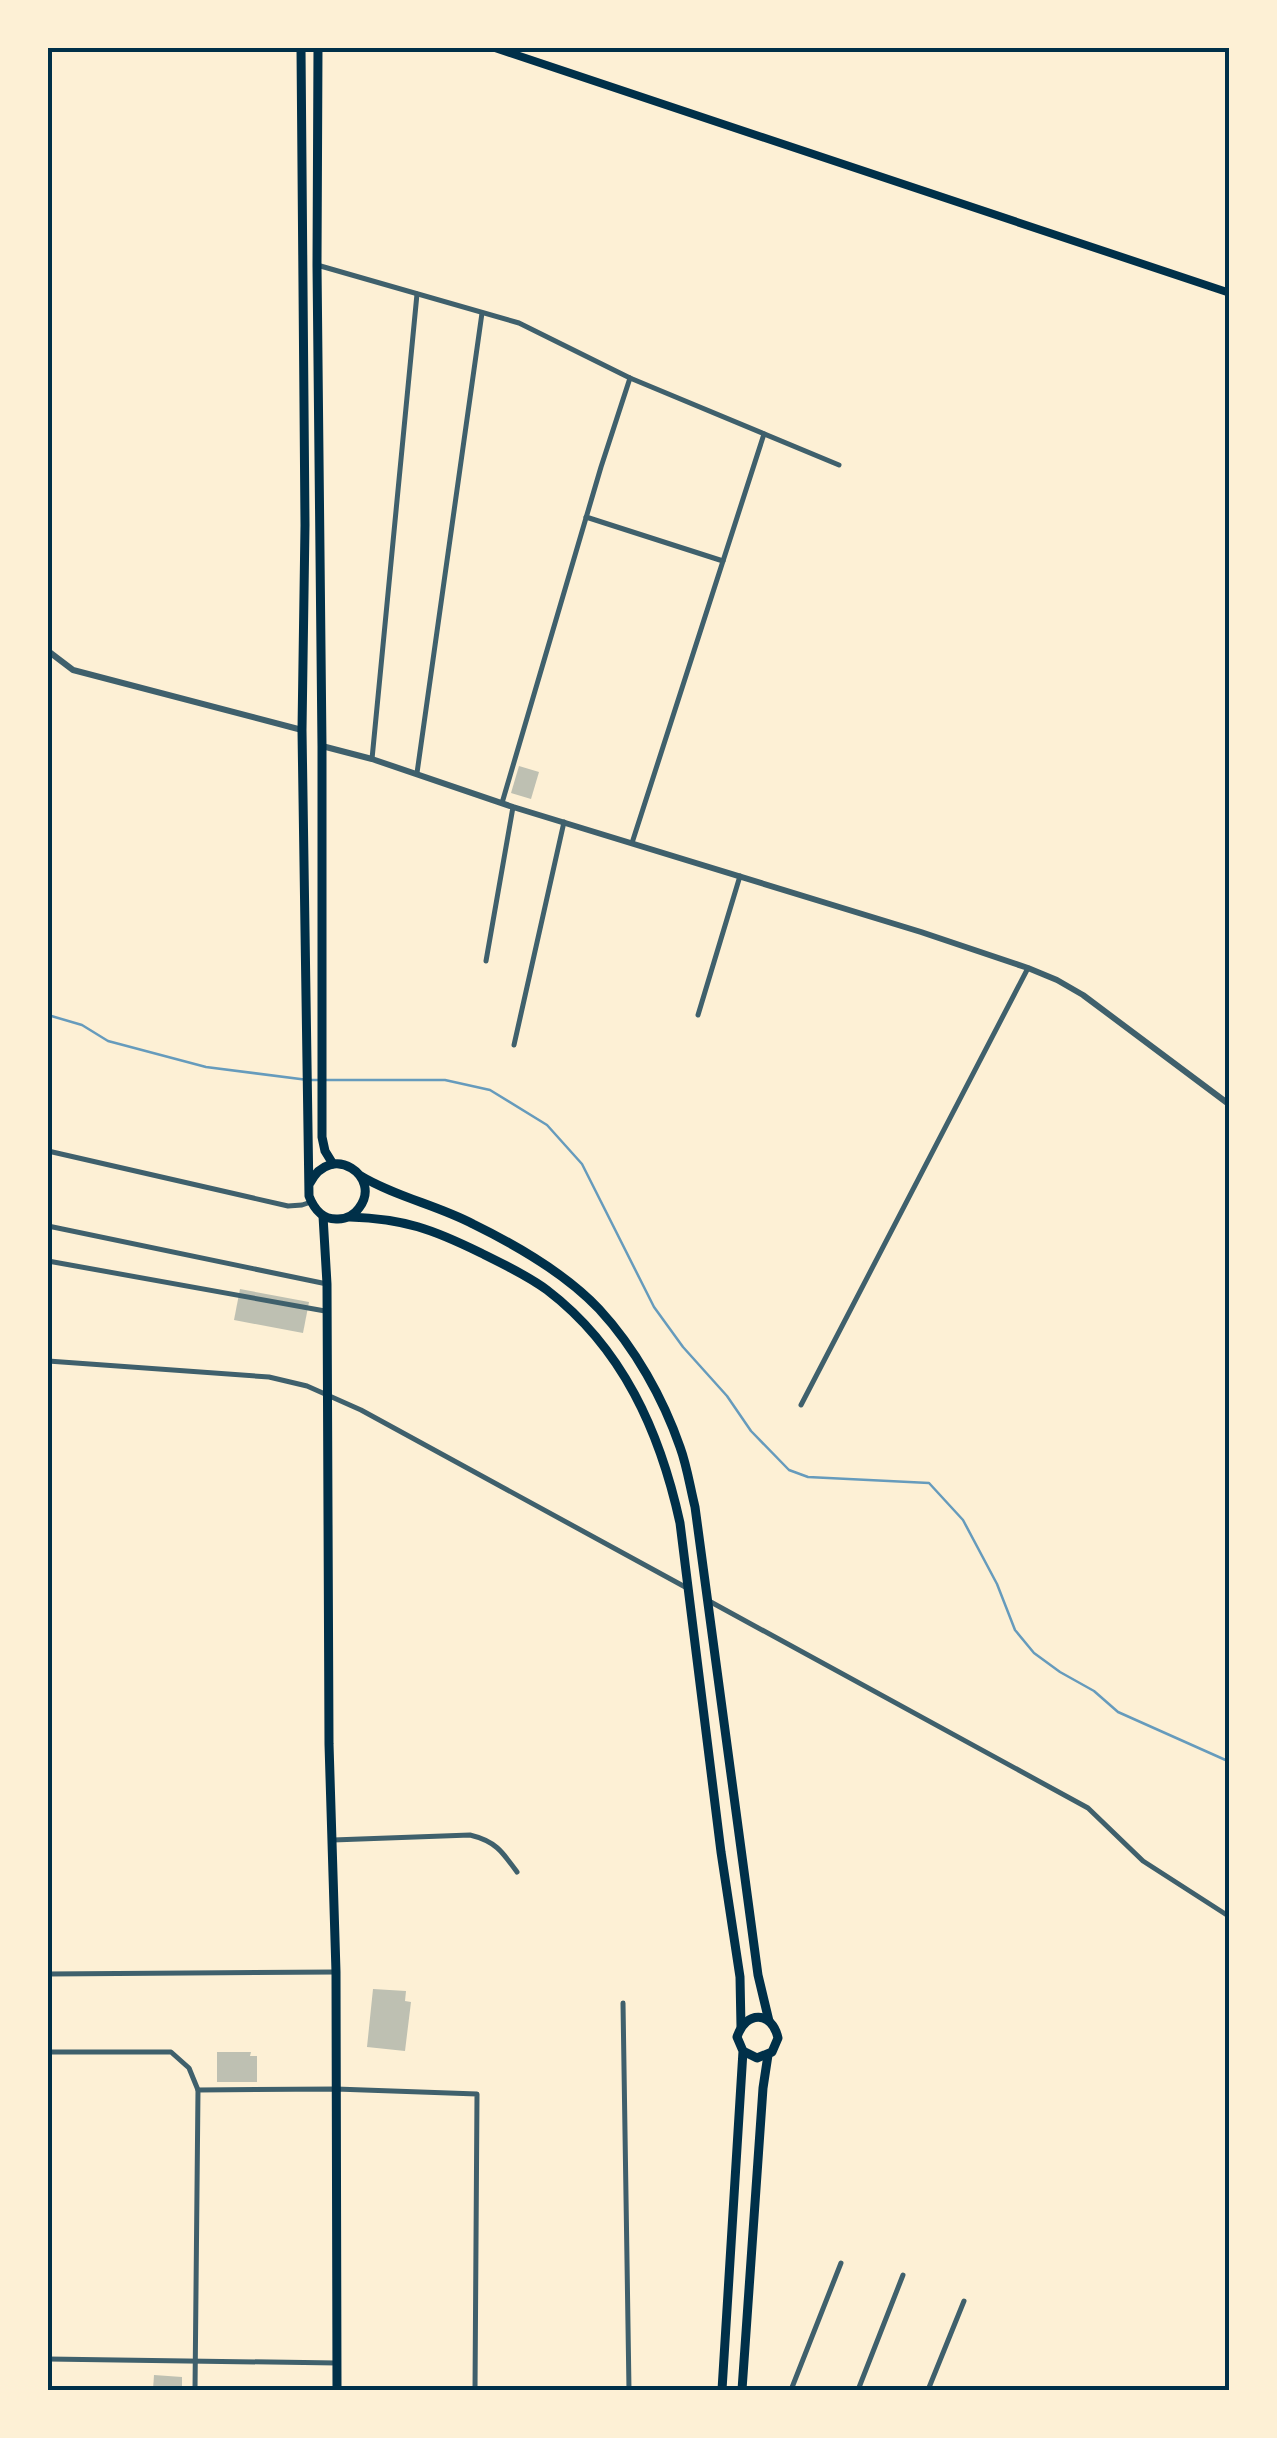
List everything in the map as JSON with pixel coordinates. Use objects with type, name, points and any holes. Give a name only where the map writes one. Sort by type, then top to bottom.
[{"type":"main road","points":[[301,48],[305,505],[302,730],[311,1202],[323,1216],[335,1219],[384,1219],[414,1224],[466,1245],[546,1289],[593,1334],[634,1392],[655,1434],[674,1492],[740,1977],[738,2037],[743,2052],[722,2390]]},
{"type":"main road","points":[[318,48],[322,1093],[323,1144],[333,1164]]},
{"type":"main road","points":[[495,48],[1230,293]]},
{"type":"main road","points":[[310,1183],[316,1172],[333,1164],[345,1165],[383,1188],[472,1223],[560,1276],[597,1306],[612,1324],[654,1387],[681,1450],[696,1506],[758,1975],[769,2021],[778,2038],[768,2055],[762,2088],[742,2390]]},
{"type":"main road","points":[[347,1218],[364,1200],[360,1176]]},
{"type":"main road","points":[[323,1216],[329,1744],[336,1972],[337,2390]]},
{"type":"main road","points":[[741,2027],[754,2018],[769,2021]]},
{"type":"main road","points":[[743,2052],[752,2057],[768,2055]]},
{"type":"street","points":[[317,265],[519,323],[630,378],[838,465]]},
{"type":"street","points":[[372,759],[418,294]]},
{"type":"street","points":[[416,773],[482,313]]},
{"type":"street","points":[[502,803],[630,378]]},
{"type":"street","points":[[632,842],[764,434]]},
{"type":"street","points":[[586,518],[723,561]]},
{"type":"street","points":[[48,651],[72,670],[302,730]]},
{"type":"street","points":[[322,746],[1028,968],[1083,995],[1230,1105]]},
{"type":"street","points":[[486,961],[513,807]]},
{"type":"street","points":[[514,1045],[564,822]]},
{"type":"street","points":[[698,1015],[740,876]]},
{"type":"street","points":[[801,1406],[1028,968]]},
{"type":"street","points":[[48,1151],[288,1206],[311,1202]]},
{"type":"street","points":[[48,1226],[326,1284]]},
{"type":"street","points":[[48,1260],[327,1312]]},
{"type":"street","points":[[48,1360],[269,1377],[326,1393],[688,1589]]},
{"type":"street","points":[[709,1600],[1088,1808],[1143,1861],[1230,1916]]},
{"type":"street","points":[[333,1840],[470,1835],[488,1840],[517,1872]]},
{"type":"street","points":[[48,1974],[336,1972]]},
{"type":"street","points":[[623,2003],[629,2390]]},
{"type":"street","points":[[48,2052],[172,2052],[189,2068],[198,2090],[195,2390]]},
{"type":"street","points":[[198,2090],[477,2094],[475,2390]]},
{"type":"street","points":[[791,2390],[841,2263]]},
{"type":"street","points":[[858,2390],[903,2275]]},
{"type":"street","points":[[928,2390],[964,2301]]},
{"type":"street","points":[[48,2359],[336,2362]]},
{"type":"building","points":[[519,766],[539,772],[531,799],[511,793]]},
{"type":"building","points":[[240,1289],[309,1302],[303,1333],[234,1320]]},
{"type":"building","points":[[373,1989],[406,1991],[405,2001],[411,2002],[405,2051],[367,2047]]},
{"type":"building","points":[[217,2052],[251,2052],[250,2056],[257,2056],[257,2082],[217,2082]]},
{"type":"building","points":[[154,2375],[182,2377],[182,2387],[153,2390]]},
{"type":"waterway","points":[[48,1015],[82,1025],[108,1041],[206,1067],[308,1080],[445,1080],[490,1090],[547,1125],[582,1164],[654,1307],[751,1431],[789,1470],[808,1477],[929,1483],[963,1520],[997,1584],[1015,1630],[1034,1653],[1094,1691],[1118,1712],[1230,1762]]}]
